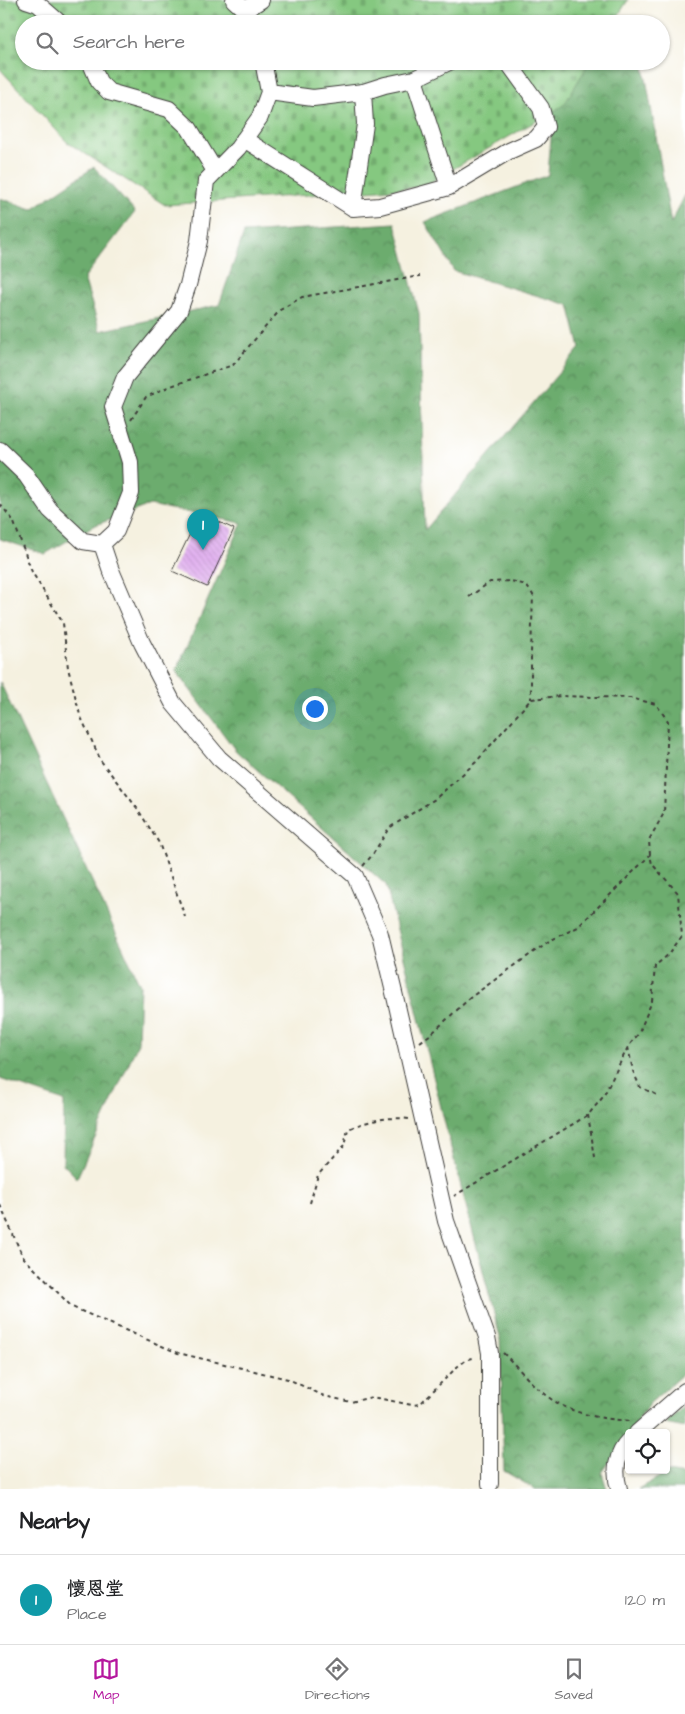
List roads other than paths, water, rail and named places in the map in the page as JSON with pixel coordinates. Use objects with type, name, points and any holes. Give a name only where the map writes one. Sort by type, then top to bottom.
[{"type":"lane","points":[[26,0],[38,4],[51,15]]},
{"type":"lane","points":[[244,11],[260,0]]},
{"type":"lane","points":[[94,70],[99,82],[109,92],[169,109],[189,128],[215,171]]},
{"type":"lane","points":[[102,544],[116,530],[131,493],[130,462],[113,407],[125,377],[179,310],[188,285],[199,241],[206,181],[244,139],[260,117],[269,92],[265,70]]},
{"type":"lane","points":[[269,92],[313,98],[363,92],[414,79],[432,70]]},
{"type":"lane","points":[[244,139],[353,208],[380,206],[449,187],[509,152],[536,139],[546,128],[541,108],[514,70]]},
{"type":"lane","points":[[414,79],[449,187]]},
{"type":"lane","points":[[353,208],[365,124],[363,92]]},
{"type":"lane","points":[[0,450],[26,475],[50,510],[83,540],[102,544]]},
{"type":"lane","points":[[102,544],[142,643],[173,703],[219,758],[355,876],[380,934],[446,1221],[487,1337],[495,1487]]},
{"type":"lane","points":[[643,1427],[685,1391]]},
{"type":"lane","points":[[619,1489],[616,1478],[620,1450],[625,1446]]},
{"type":"place","name":"懷恩堂","points":[[203,550]]}]
